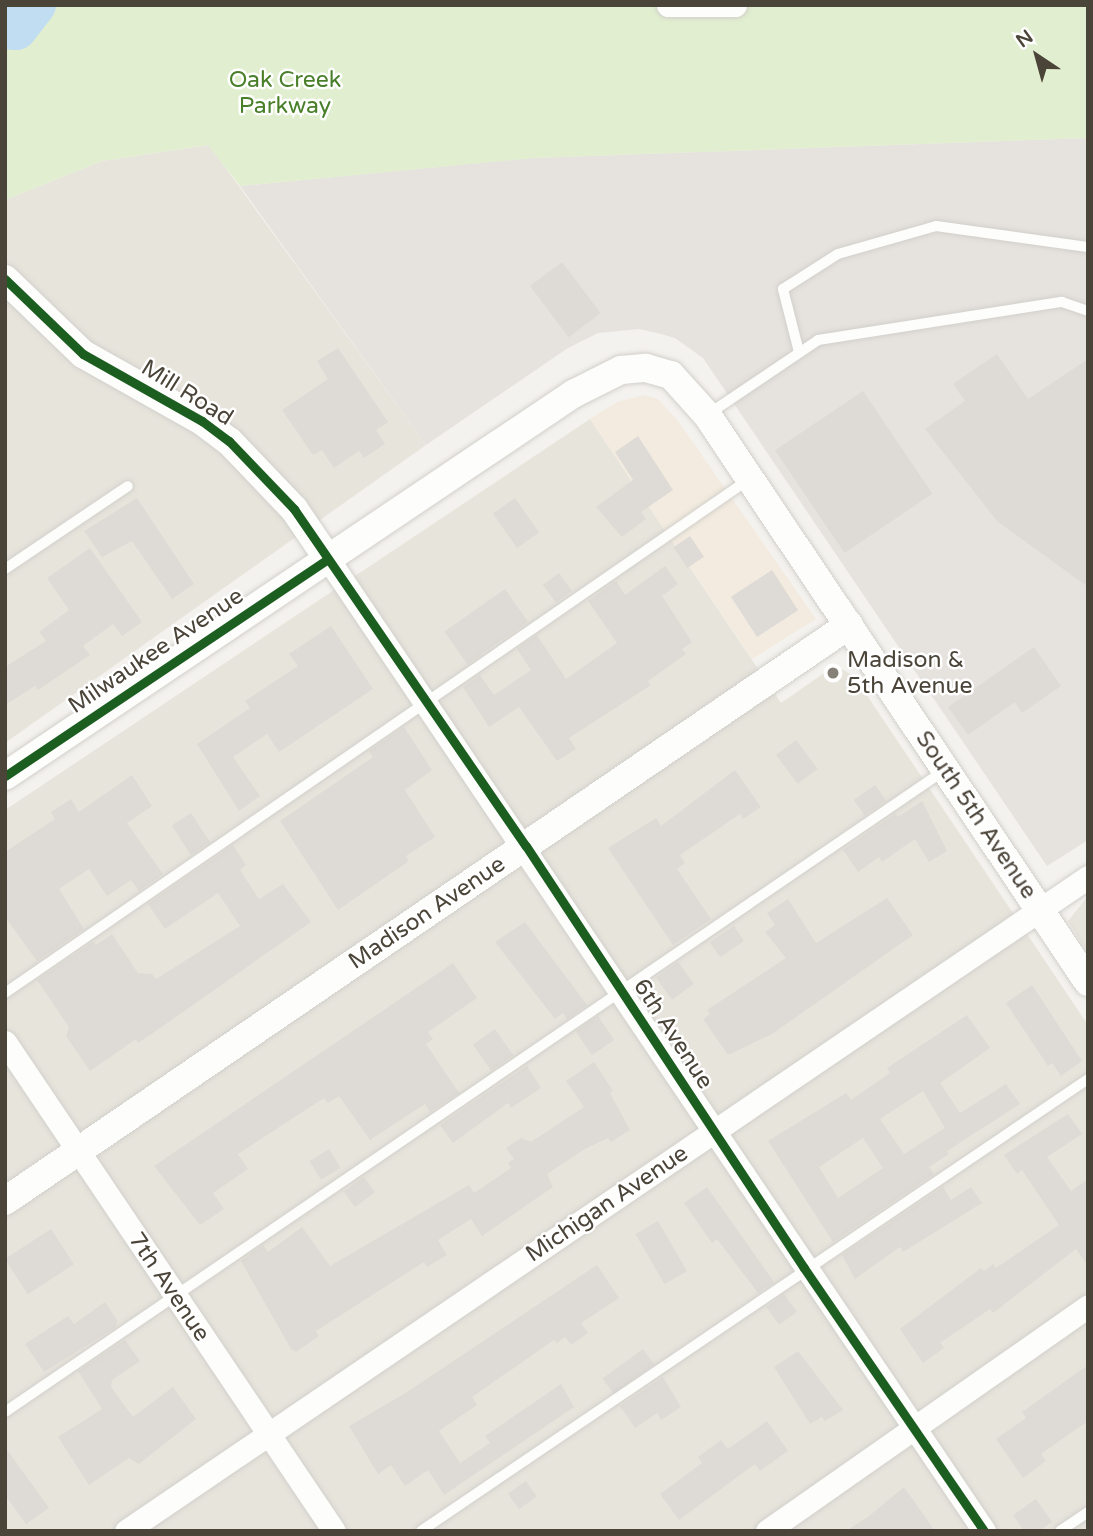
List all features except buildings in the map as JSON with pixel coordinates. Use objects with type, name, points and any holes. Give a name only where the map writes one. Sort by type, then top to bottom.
[{"type":"street","points":[[668,5],[735,5]]},
{"type":"street","name":"Mill Road","points":[[5,279],[83,354],[202,421],[229,441],[274,485],[328,559]]},
{"type":"street","name":"Milwaukee Avenue","points":[[5,776],[597,381],[621,370],[646,368],[671,375]]},
{"type":"street","name":"South 5th Avenue","points":[[671,375],[707,415],[1088,982]]},
{"type":"street","name":"6th Avenue","points":[[328,559],[526,846],[804,1268],[984,1531]]},
{"type":"street","name":"Madison Avenue","points":[[5,1201],[849,625]]},
{"type":"street","name":"Michigan Avenue","points":[[126,1531],[1088,877]]},
{"type":"street","name":"7th Avenue","points":[[5,1042],[334,1531]]},
{"type":"street","points":[[767,1531],[1088,1306]]},
{"type":"lane","points":[[799,352],[783,289],[838,254],[936,226],[1088,247]]},
{"type":"lane","points":[[707,415],[818,340],[1062,302],[1088,311]]},
{"type":"lane","points":[[5,993],[750,478]]},
{"type":"lane","points":[[5,569],[128,486]]},
{"type":"lane","points":[[5,1412],[946,770]]},
{"type":"lane","points":[[421,1531],[804,1268],[1088,1079]]},
{"type":"lane","points":[[1060,1531],[1088,1512]]},
{"type":"shaded area","points":[[1088,138],[1088,840],[1047,866],[703,358],[675,338],[657,333],[639,329],[598,333],[568,348],[426,445],[240,186],[532,158]]},
{"type":"shaded area","points":[[209,145],[426,445],[5,743],[5,200],[102,161]]},
{"type":"shaded area","points":[[644,395],[658,399],[678,421],[816,619],[752,659],[590,419],[617,402]]},
{"type":"shaded area","points":[[590,419],[781,703],[827,671],[838,667],[854,676],[1088,1025],[1088,1531],[5,1531],[5,810]]},
{"type":"shaded area","points":[[1088,896],[1088,954],[1068,921]]},
{"type":"green space","name":"Oak Creek Parkway","points":[[5,5],[1088,5],[1088,138],[533,158],[240,186],[208,145],[102,161],[5,200]]},
{"type":"waterway","points":[[5,28],[16,29],[35,5]]},
{"type":"cycle path","points":[[5,279],[83,354],[202,421],[229,441],[294,509],[526,846],[804,1268],[984,1531]]},
{"type":"cycle path","points":[[5,776],[328,559]]},
{"type":"place","name":"Madison & 5th Avenue","points":[[833,673]]}]
